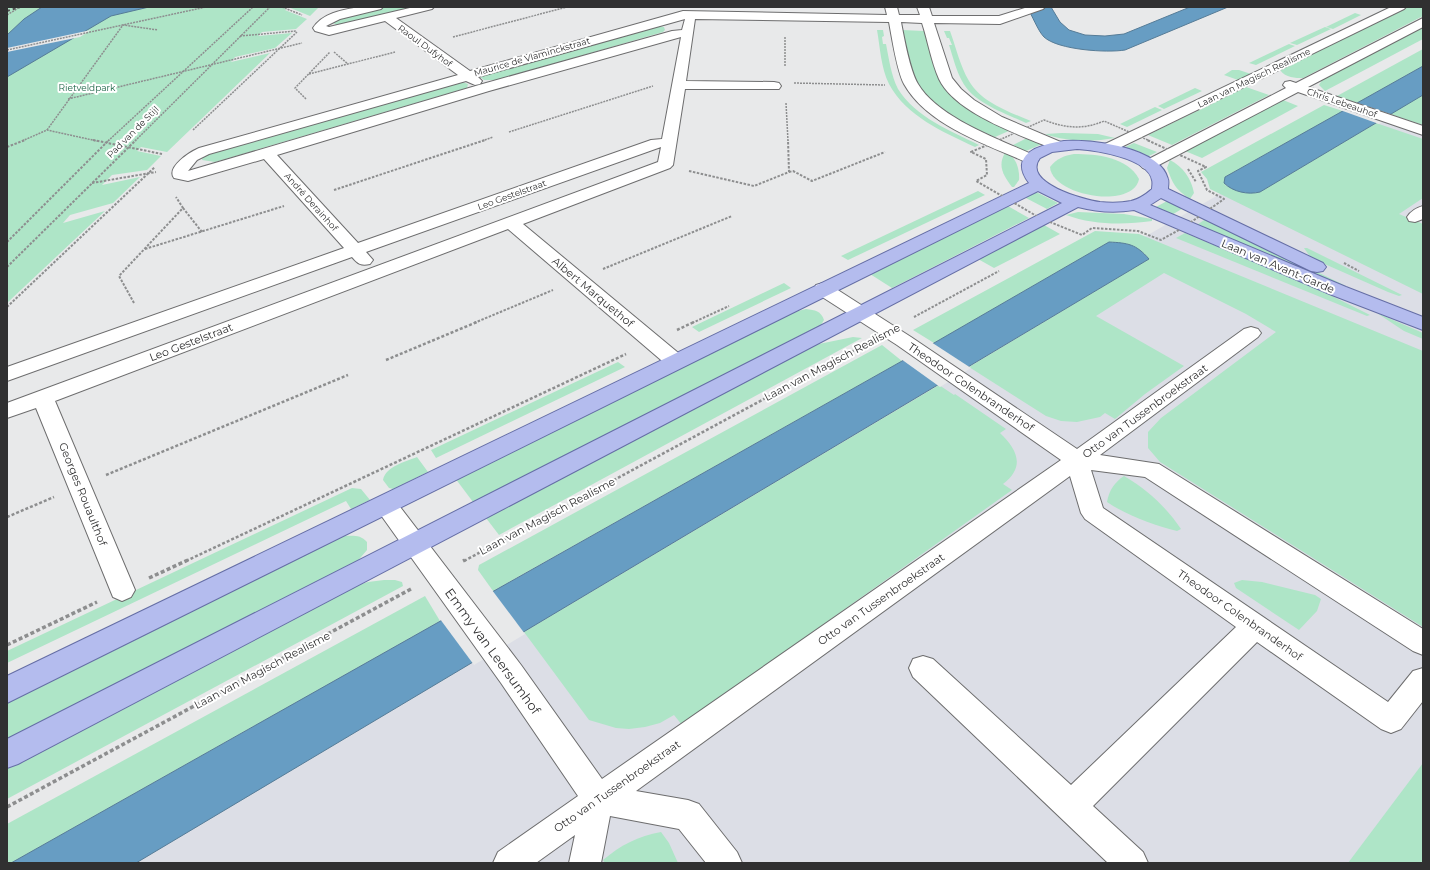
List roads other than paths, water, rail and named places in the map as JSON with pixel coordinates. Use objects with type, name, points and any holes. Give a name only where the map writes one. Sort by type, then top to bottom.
[{"type":"main road","points":[[1087,145],[1108,148],[1130,155],[1148,164],[1158,175],[1161,181],[1160,191],[1151,200],[1135,205],[1113,207],[1076,202],[1055,194],[1039,184],[1030,174],[1029,168],[1031,159],[1045,150],[1058,146],[1087,145]]},
{"type":"main road","points":[[7,690],[1039,184]]},
{"type":"main road","name":"Laan van Avant-Garde","points":[[1160,191],[1353,284],[1423,321]]},
{"type":"main road","points":[[7,754],[413,543],[1076,202]]},
{"type":"main road","name":"Laan van Avant-Garde","points":[[1135,205],[1184,227],[1423,324]]},
{"type":"street","points":[[377,7],[324,21],[322,33],[428,7]]},
{"type":"street","points":[[1031,159],[947,118],[933,108],[916,92],[909,78],[892,13],[925,13],[1000,20],[1039,7]]},
{"type":"street","name":"Laan van Magisch Realisme","points":[[1108,148],[1138,135],[1400,7]]},
{"type":"street","points":[[668,143],[691,11]]},
{"type":"street","name":"Maurice de Vlaminckstraat","points":[[688,33],[676,34],[484,88],[188,176],[180,174],[180,171],[192,157],[215,147],[691,11],[785,16],[892,13]]},
{"type":"street","points":[[925,13],[946,79],[953,89],[976,108],[1058,146]]},
{"type":"street","name":"Raoul Dufyhof","points":[[386,17],[484,88]]},
{"type":"street","points":[[1148,164],[1298,88],[1423,22]]},
{"type":"street","name":"Chris Lebeauhof","points":[[1260,75],[1423,130]]},
{"type":"street","points":[[679,82],[780,85]]},
{"type":"street","name":"Leo Gestelstraat","points":[[7,374],[656,144],[668,143],[665,165],[7,411]]},
{"type":"street","name":"André Derainhof","points":[[267,153],[356,251]]},
{"type":"street","name":"Albert Marquethof","points":[[511,223],[676,362]]},
{"type":"street","points":[[356,251],[376,274]]},
{"type":"street","name":"Theodoor Colenbranderhof","points":[[823,289],[862,313],[1077,460],[1151,470],[1423,643]]},
{"type":"street","name":"Otto van Tussenbroekstraat","points":[[509,863],[1077,460],[1252,333]]},
{"type":"street","name":"Georges Rouaulthof","points":[[43,398],[122,590]]},
{"type":"street","name":"Theodoor Colenbranderhof","points":[[1077,460],[1093,513],[1391,720],[1423,680]]},
{"type":"street","name":"Emmy van Leersumhof","points":[[386,505],[511,674],[598,799]]},
{"type":"street","points":[[1071,806],[1256,625]]},
{"type":"street","points":[[923,668],[1132,863]]},
{"type":"street","points":[[585,863],[598,799],[688,815],[726,863]]},
{"type":"water","points":[[42,7],[149,7],[111,16],[7,77],[7,35],[24,19]]},
{"type":"water","points":[[1027,7],[1051,7],[1060,22],[1069,30],[1085,35],[1105,36],[1124,34],[1190,7],[1228,7],[1125,50],[1095,51],[1060,45],[1044,37]]},
{"type":"water","points":[[1423,66],[1423,95],[1260,192],[1251,193],[1236,191],[1224,183],[1225,177]]},
{"type":"water","points":[[1109,242],[1121,243],[1136,247],[1149,259],[136,863],[11,863],[934,343]]},
{"type":"railway","points":[[7,11],[20,7]]},
{"type":"park label","name":"Rietveldpark","points":[[87,88]]}]
